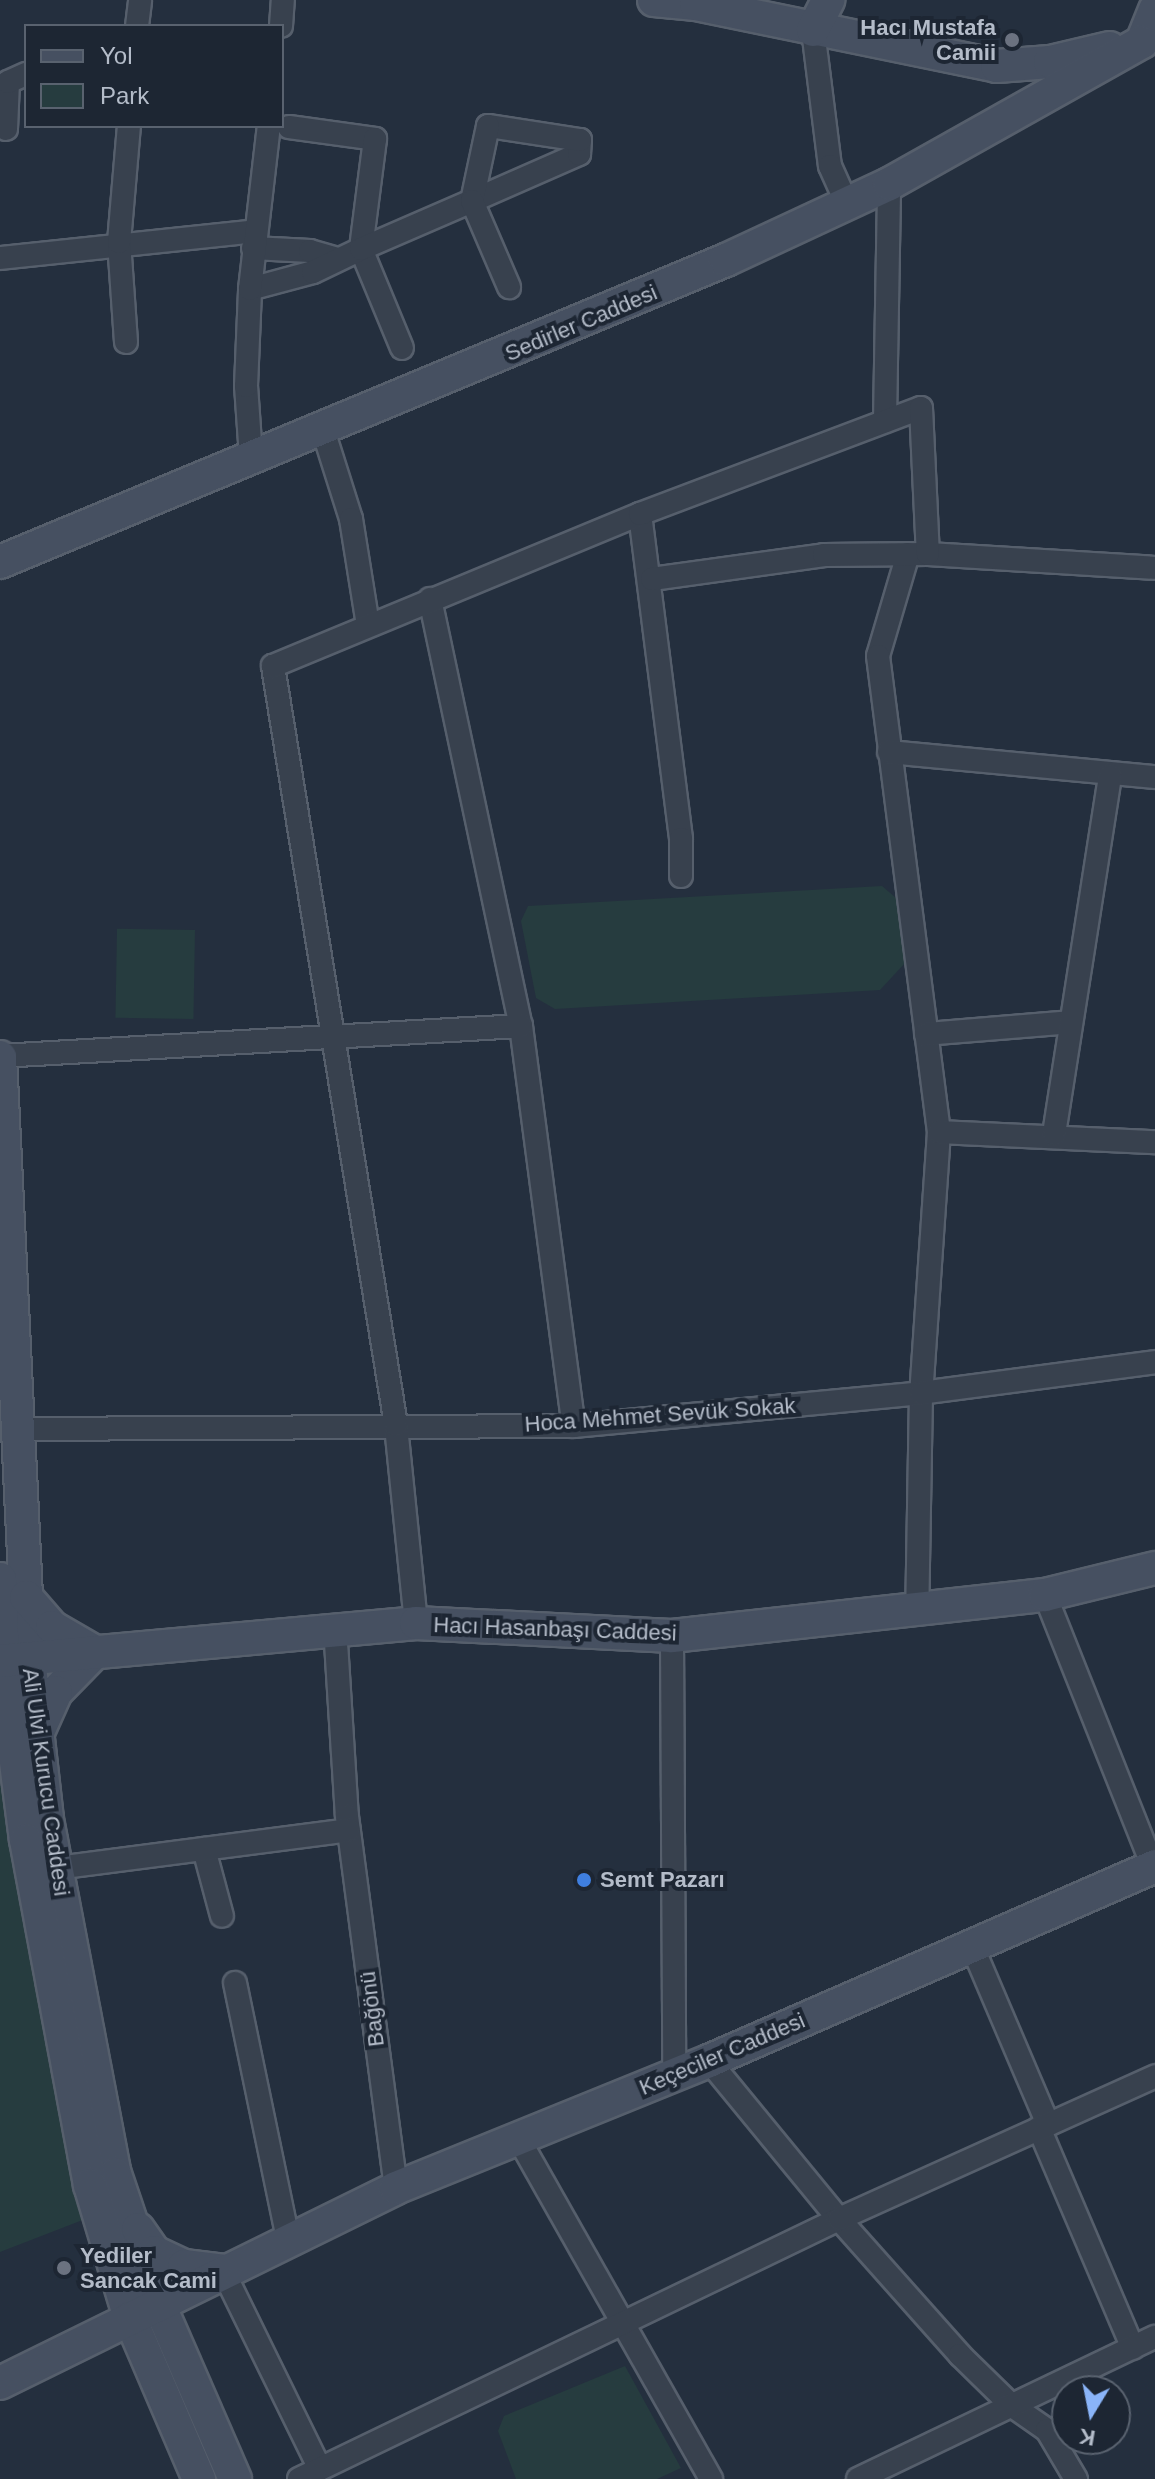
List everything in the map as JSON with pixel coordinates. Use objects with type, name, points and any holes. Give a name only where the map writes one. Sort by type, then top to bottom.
[{"type":"street","points":[[137,24],[140,0]]},
{"type":"street","points":[[281,24],[283,0]]},
{"type":"street","points":[[654,0],[696,4],[997,66],[1050,62],[1149,40],[1155,9]]},
{"type":"street","points":[[828,0],[813,30],[830,166],[847,204]]},
{"type":"street","name":"Sedirler Caddesi","points":[[0,562],[568,329],[847,204],[889,184],[1019,108],[1149,40]]},
{"type":"street","points":[[997,66],[1019,108]]},
{"type":"street","points":[[6,129],[8,82],[24,75]]},
{"type":"street","points":[[250,289],[281,283],[472,201],[579,154],[580,140],[488,126],[472,201],[509,287]]},
{"type":"street","points":[[284,127],[375,139],[361,249],[402,348]]},
{"type":"street","points":[[126,342],[119,242],[129,128]]},
{"type":"street","points":[[251,457],[246,386],[254,240],[279,128]]},
{"type":"street","points":[[885,421],[889,184]]},
{"type":"street","points":[[0,258],[119,242],[254,240],[338,259]]},
{"type":"street","points":[[416,1623],[396,1425],[273,666],[640,514],[921,408],[918,554],[878,656],[939,1132],[921,1393],[917,1613]]},
{"type":"street","points":[[323,430],[351,519],[368,625]]},
{"type":"street","points":[[0,543],[124,510]]},
{"type":"street","points":[[640,514],[652,579],[681,876]]},
{"type":"street","points":[[0,586],[39,546]]},
{"type":"street","points":[[652,579],[811,556],[918,554],[1155,568]]},
{"type":"street","points":[[430,599],[521,1026],[574,1426]]},
{"type":"street","points":[[889,752],[1155,777]]},
{"type":"street","points":[[1054,1134],[1110,775]]},
{"type":"street","points":[[926,1034],[1071,1022]]},
{"type":"street","points":[[0,1056],[332,1034],[521,1026]]},
{"type":"street","name":"Ali Ulvi Kurucu Caddesi","points":[[0,1056],[18,1429],[11,1660],[26,1840],[90,2185],[130,2318],[199,2479]]},
{"type":"street","points":[[939,1132],[1054,1134],[1155,1142]]},
{"type":"street","name":"Hoca Mehmet Sevük Sokak","points":[[18,1429],[574,1426],[921,1393],[1155,1362]]},
{"type":"street","name":"Hacı Hasanbaşı Caddesi","points":[[11,1660],[335,1627],[416,1623],[672,1636],[917,1613],[1045,1595],[1155,1568]]},
{"type":"street","points":[[13,1588],[52,1627],[95,1652],[56,1692],[38,1734]]},
{"type":"street","points":[[1045,1595],[1154,1867]]},
{"type":"street","name":"Bağönü","points":[[335,1627],[349,1830],[396,2188]]},
{"type":"street","points":[[672,1636],[674,2075]]},
{"type":"street","name":"Ali Ulvi Kurucu Caddesi","points":[[11,1660],[38,1734],[57,1868],[115,2174],[158,2302],[235,2479]]},
{"type":"street","points":[[57,1868],[349,1830]]},
{"type":"street","points":[[204,1849],[222,1916]]},
{"type":"street","name":"Keçeciler Caddesi","points":[[0,2383],[158,2302],[396,2188],[517,2136],[709,2061],[1154,1867]]},
{"type":"street","points":[[972,1946],[1133,2348]]},
{"type":"street","points":[[235,1983],[288,2240]]},
{"type":"street","points":[[709,2061],[839,2219],[1011,2405],[1047,2430],[1076,2479]]},
{"type":"street","points":[[299,2479],[839,2219],[1155,2076]]},
{"type":"street","points":[[517,2136],[711,2479]]},
{"type":"street","points":[[127,2212],[154,2252],[184,2266],[223,2271],[320,2469]]},
{"type":"street","points":[[858,2479],[1155,2337]]},
{"type":"green space","points":[[882,886],[903,904],[905,963],[880,990],[555,1009],[536,998],[521,921],[528,906]]},
{"type":"green space","points":[[117,929],[195,930],[193,1019],[115,1018]]},
{"type":"green space","points":[[0,1782],[49,2052],[93,2216],[0,2252]]},
{"type":"green space","points":[[625,2366],[681,2468],[657,2479],[516,2479],[498,2431],[504,2416]]},
{"type":"place","name":"Hacı Mustafa Camii","points":[[1012,40]]},
{"type":"place","name":"Semt Pazarı","points":[[584,1880]]},
{"type":"place","name":"Yediler Sancak Cami","points":[[64,2268]]}]
